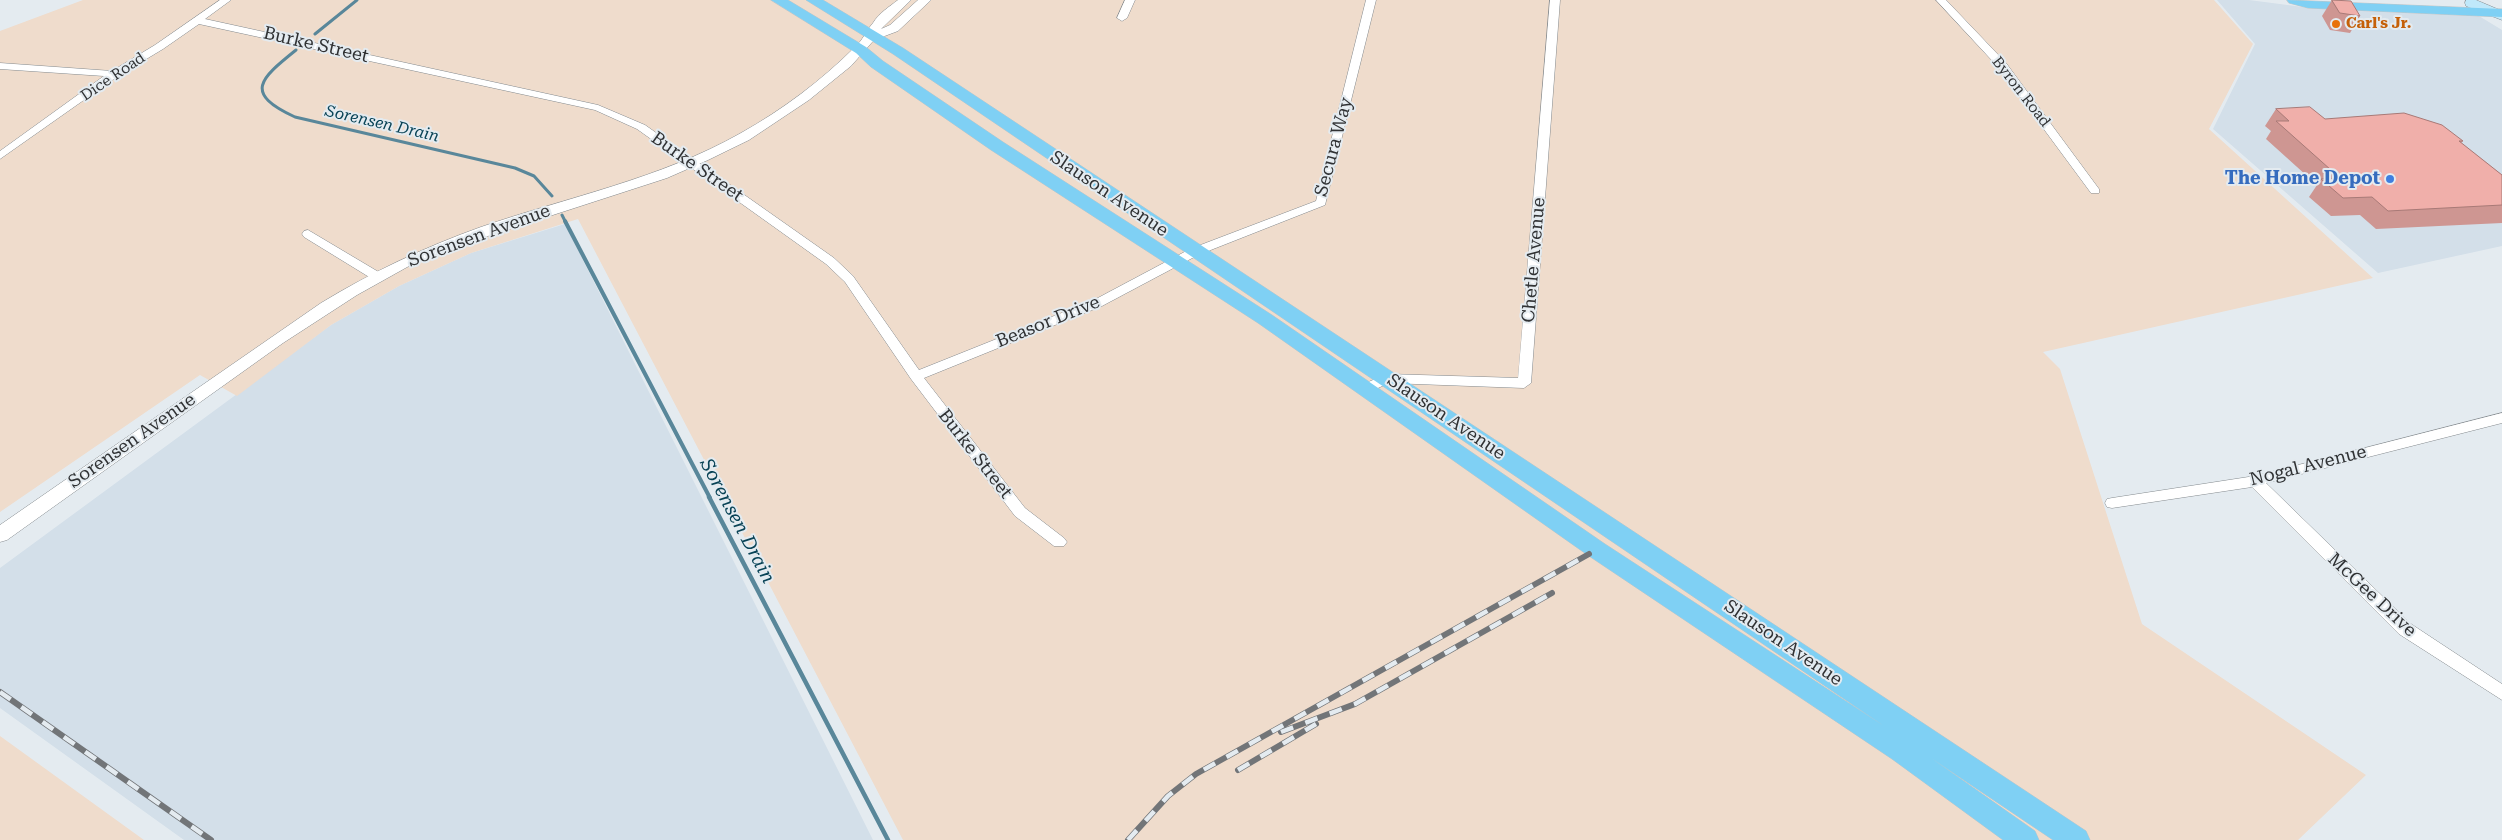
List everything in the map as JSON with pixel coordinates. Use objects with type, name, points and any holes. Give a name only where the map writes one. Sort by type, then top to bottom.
[{"type":"main road","name":"Slauson Avenue","points":[[813,0],[941,82],[1186,257],[1265,319],[1364,389],[1766,662],[1912,743],[2076,840]]},
{"type":"main road","points":[[2294,0],[2308,4],[2499,11]]},
{"type":"main road","points":[[2372,0],[2471,3],[2499,11]]},
{"type":"main road","name":"Slauson Avenue","points":[[781,2],[861,50],[877,64],[957,118],[1386,378],[1786,645],[1912,743],[2025,840]]},
{"type":"main road","points":[[781,2],[796,5],[838,30],[872,37]]},
{"type":"main road","points":[[2499,11],[2494,19],[2502,24]]},
{"type":"main road","points":[[861,50],[894,59],[932,82],[941,82]]},
{"type":"main road","points":[[1766,662],[1786,645]]},
{"type":"street","name":"Dice Road","points":[[0,156],[114,74],[226,0]]},
{"type":"street","name":"Sorensen Avenue","points":[[0,535],[315,312],[378,277],[430,251],[485,230],[630,185],[692,162],[742,138],[787,110],[818,87],[861,50],[872,37],[878,24],[906,0]]},
{"type":"street","name":"Sorensen Avenue","points":[[872,37],[894,28],[925,0]]},
{"type":"street","points":[[1122,18],[1130,0]]},
{"type":"street","name":"Secura Way","points":[[1186,257],[1321,204],[1371,0]]},
{"type":"street","name":"Chetle Avenue","points":[[1386,378],[1524,383],[1555,0]]},
{"type":"street","name":"Byron Road","points":[[1941,0],[2002,65],[2095,191]]},
{"type":"street","name":"Burke Street","points":[[196,20],[598,108],[641,127],[830,261],[849,279],[916,376],[1020,512],[1059,542]]},
{"type":"street","points":[[0,66],[114,74]]},
{"type":"street","points":[[308,234],[378,277]]},
{"type":"street","name":"Beasor Drive","points":[[916,376],[1098,302],[1186,257]]},
{"type":"street","points":[[1364,389],[1386,378]]},
{"type":"street","name":"Nogal Avenue","points":[[2112,503],[2255,481],[2502,418]]},
{"type":"street","name":"McGee Drive","points":[[2255,481],[2404,629],[2502,693]]},
{"type":"shaded area","points":[[83,0],[2214,0],[2253,44],[2209,129],[2373,278],[2043,352],[2060,369],[2142,624],[2366,775],[2298,840],[903,840],[578,219],[471,253],[399,286],[331,325],[237,396],[200,375],[0,512],[0,31]]},
{"type":"shaded area","points":[[2217,0],[2249,0],[2303,7],[2479,16],[2502,30],[2502,246],[2378,273],[2213,129],[2255,44]]},
{"type":"shaded area","points":[[565,224],[873,840],[184,840],[0,708],[0,568],[331,325],[399,286],[471,253]]},
{"type":"shaded area","points":[[0,736],[144,840],[0,840]]},
{"type":"building","points":[[2332,0],[2351,1],[2360,16],[2340,13]]},
{"type":"building","name":"The Home Depot","points":[[2310,107],[2325,119],[2404,113],[2442,125],[2502,175],[2502,205],[2388,211],[2372,197],[2343,198],[2321,179],[2340,178],[2276,121],[2289,121],[2276,109]]},
{"type":"waterway","name":"Sorensen Drain","points":[[315,34],[357,0]]},
{"type":"waterway","name":"Sorensen Drain","points":[[296,50],[273,69],[262,85],[263,93],[268,100],[279,108],[295,117],[515,168],[534,176],[552,196]]},
{"type":"waterway","name":"Sorensen Drain","points":[[562,215],[565,221]]},
{"type":"waterway","name":"Sorensen Drain","points":[[565,221],[710,498]]},
{"type":"waterway","name":"Sorensen Drain","points":[[709,497],[888,840]]},
{"type":"railway","points":[[1128,840],[1168,796],[1196,774],[1589,554]]},
{"type":"railway","points":[[1281,732],[1355,704],[1552,593]]},
{"type":"railway","points":[[0,692],[211,840]]},
{"type":"railway","points":[[1238,770],[1316,724]]},
{"type":"place","name":"Carl's Jr.","points":[[2336,24]]},
{"type":"place","name":"The Home Depot","points":[[2390,179]]}]
